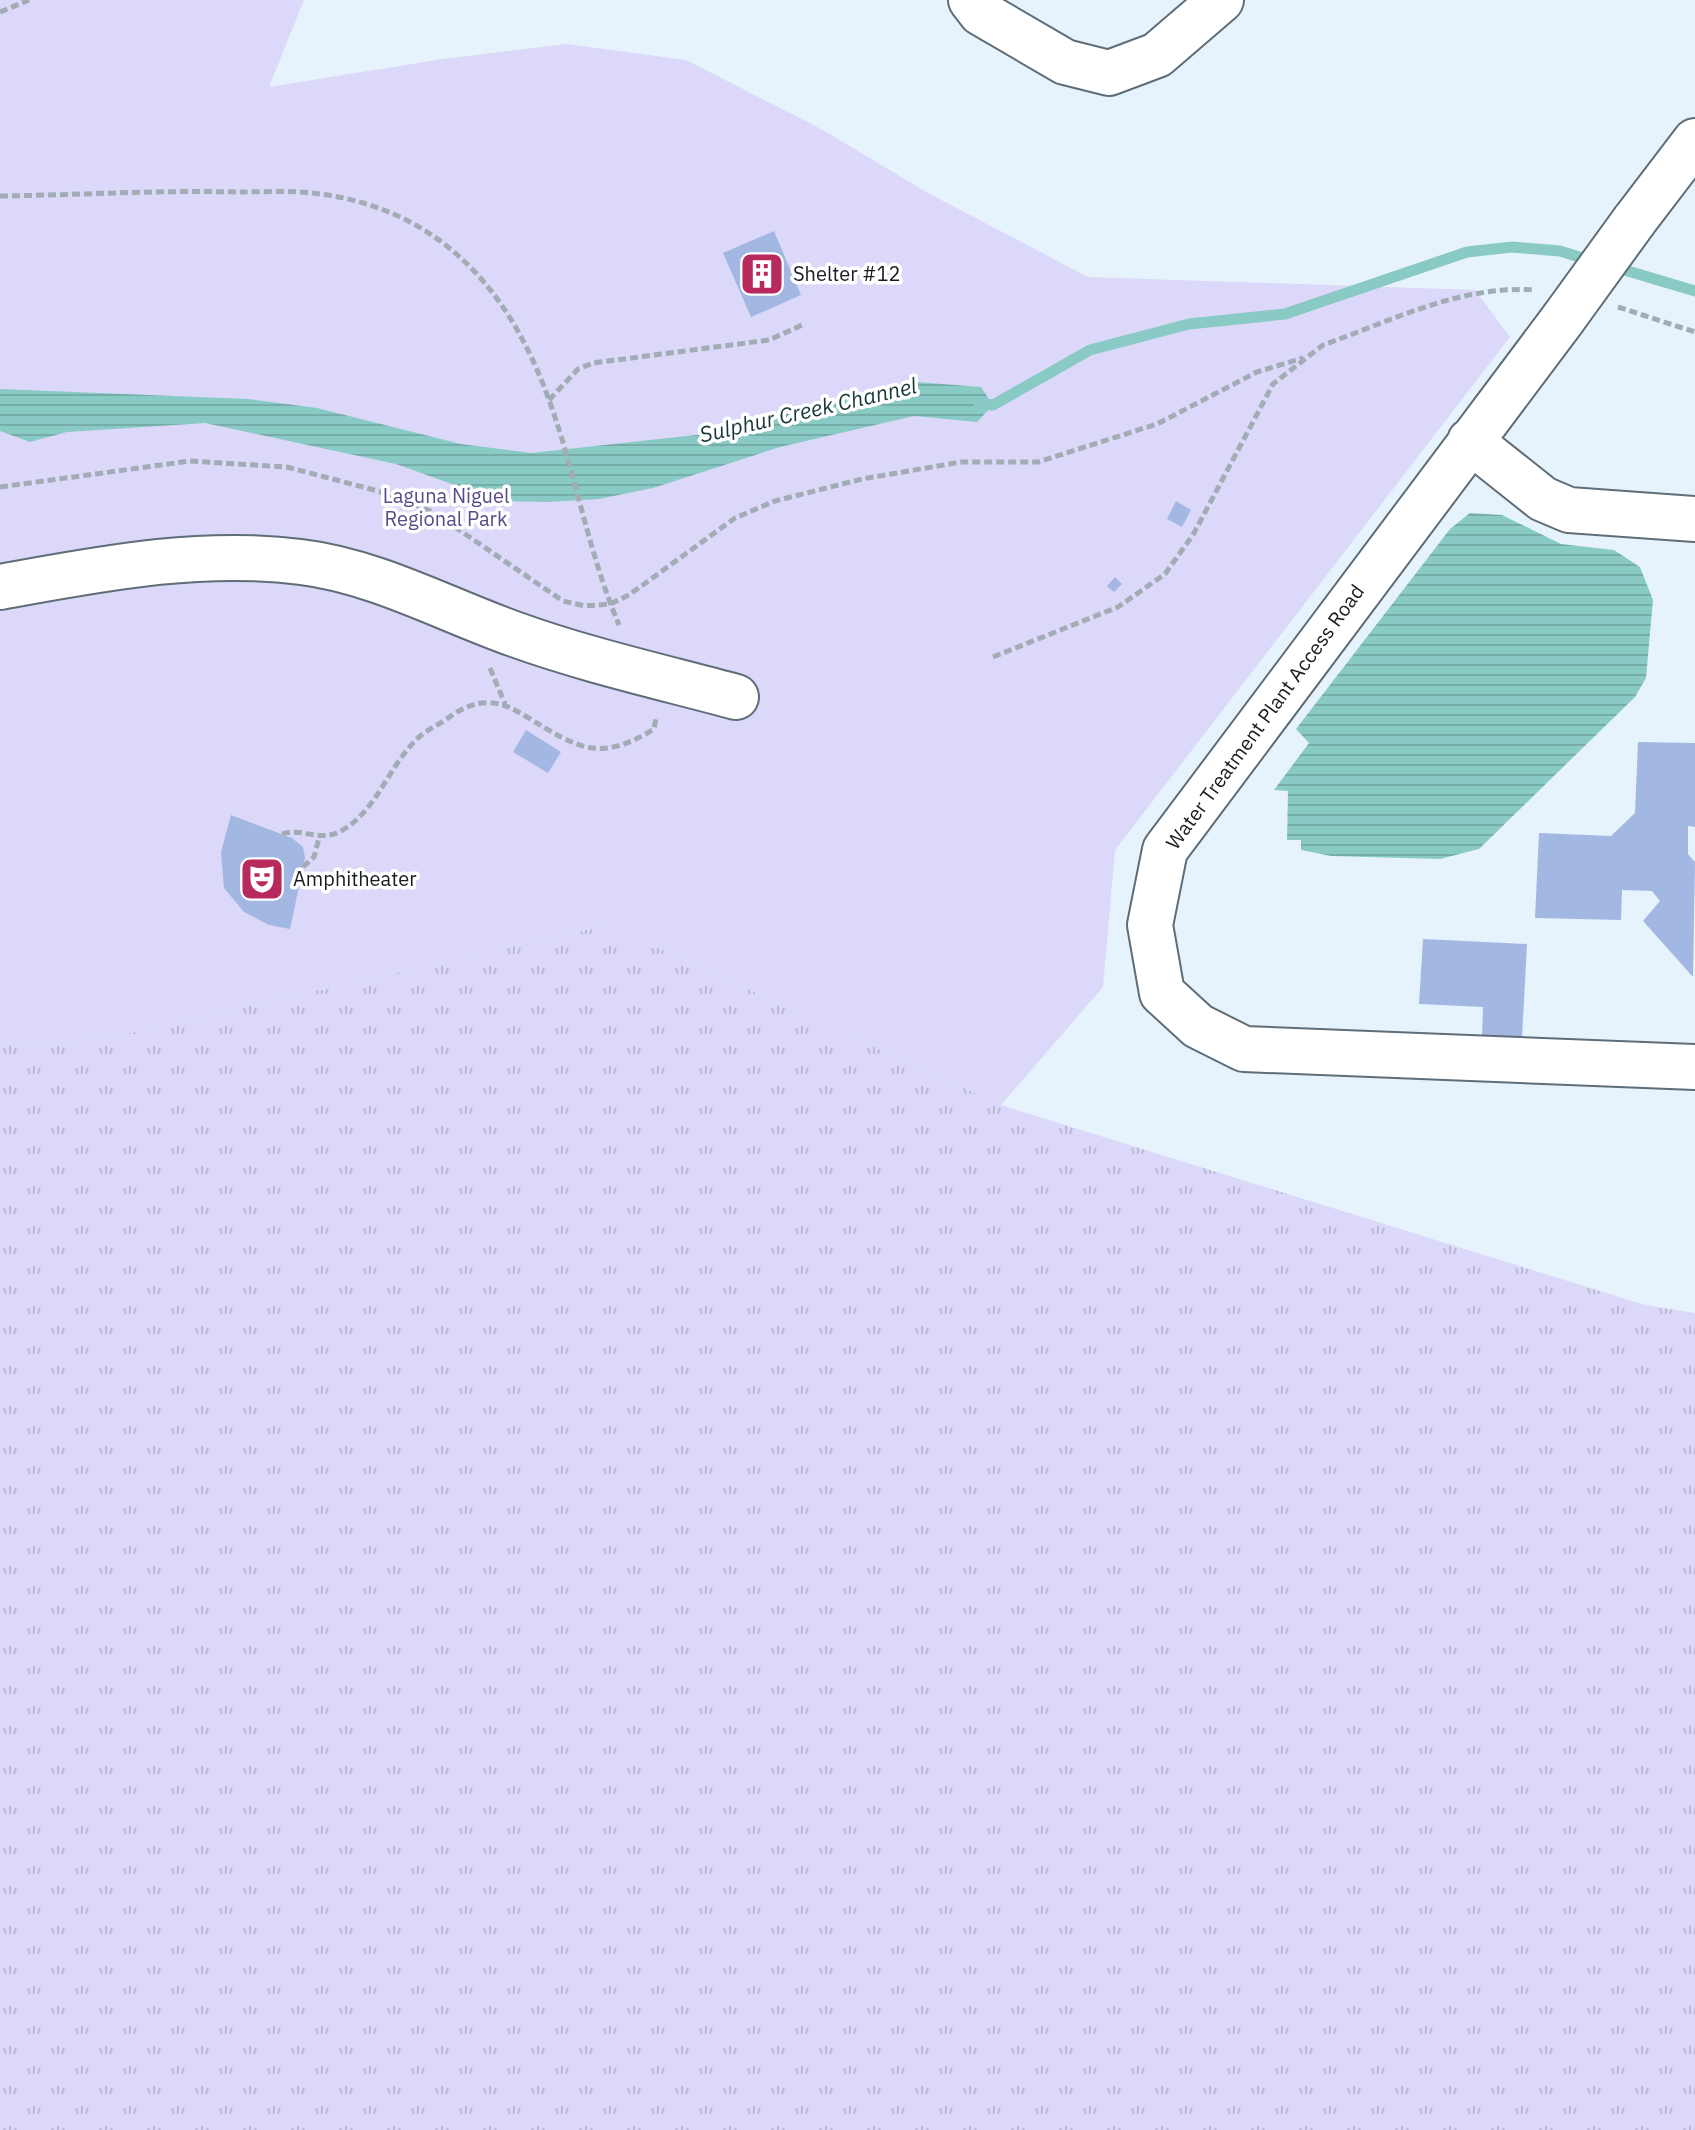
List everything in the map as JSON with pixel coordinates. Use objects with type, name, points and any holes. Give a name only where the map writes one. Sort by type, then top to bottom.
[{"type":"lane","points":[[971,0],[981,13],[1065,62],[1109,73],[1157,55],[1221,0]]},
{"type":"lane","name":"Water Treatment Plant Access Road","points":[[1695,141],[1634,221],[1553,305],[1470,441],[1165,850],[1150,925],[1162,993],[1198,1026],[1244,1049],[1695,1067]]},
{"type":"lane","points":[[1470,441],[1543,499],[1569,510],[1693,528]]},
{"type":"lane","points":[[0,587],[176,560],[238,557],[303,562],[364,576],[516,635],[736,697]]},
{"type":"path","points":[[0,12],[29,0]]},
{"type":"path","points":[[0,196],[204,191],[320,194],[361,202],[402,218],[455,251],[482,276],[505,304],[549,400],[596,569]]},
{"type":"path","points":[[993,657],[1118,607],[1165,574],[1193,535],[1273,384],[1323,345],[1460,297],[1498,288],[1553,305]]},
{"type":"path","points":[[1613,306],[1695,332]]},
{"type":"path","points":[[549,400],[578,369],[593,363],[769,340],[802,325]]},
{"type":"path","points":[[0,487],[190,461],[287,467],[378,491],[433,512],[563,601],[585,606],[610,604],[648,582],[735,518],[775,501],[862,479],[961,462],[1038,462],[1157,424],[1257,372],[1303,358]]},
{"type":"path","points":[[282,834],[294,832],[319,838],[340,832],[357,819],[418,738],[464,708],[483,703],[505,704],[573,744],[612,750],[654,729],[663,678]]},
{"type":"path","points":[[303,867],[314,857],[319,838]]},
{"type":"green space","name":"Laguna Niguel Regional Park","points":[[0,0],[304,0],[269,87],[443,59],[566,44],[686,60],[823,130],[928,193],[1088,277],[1475,290],[1510,337],[1115,850],[1103,987],[1001,1105],[608,925],[104,1039],[0,1043]]},
{"type":"green space","points":[[608,925],[1001,1105],[1645,1305],[1695,1313],[1695,2130],[0,2130],[0,1043],[104,1039]]},
{"type":"water","points":[[916,382],[981,387],[993,405],[977,422],[914,416],[780,447],[653,488],[599,499],[548,502],[499,501],[396,464],[205,423],[67,432],[30,442],[0,431],[0,389],[248,399],[317,408],[461,444],[531,453],[705,434]]},
{"type":"water","points":[[1470,513],[1502,515],[1561,544],[1614,550],[1640,567],[1653,600],[1646,678],[1635,697],[1479,849],[1440,859],[1331,856],[1301,850],[1301,840],[1287,840],[1288,791],[1274,790],[1309,743],[1296,729],[1450,529]]},
{"type":"building","name":"Shelter #12","points":[[774,231],[801,295],[751,317],[723,253]]},
{"type":"building","points":[[1176,501],[1191,510],[1182,527],[1167,519]]},
{"type":"building","points":[[1115,577],[1122,584],[1114,592],[1107,586]]},
{"type":"building","points":[[526,730],[561,752],[548,773],[513,752]]},
{"type":"building","points":[[1638,742],[1695,743],[1695,827],[1688,826],[1688,854],[1695,862],[1693,977],[1643,921],[1660,901],[1652,891],[1622,890],[1621,920],[1535,918],[1539,833],[1611,836],[1635,813]]},
{"type":"building","name":"Amphitheater","points":[[231,815],[292,838],[303,847],[305,858],[290,929],[269,925],[244,912],[224,888],[221,852]]},
{"type":"building","points":[[1423,939],[1527,944],[1522,1038],[1482,1036],[1483,1007],[1419,1004]]},
{"type":"waterway","name":"Sulphur Creek Channel","points":[[979,404],[993,405],[1090,350],[1189,324],[1285,314],[1467,252],[1512,247],[1560,251],[1595,262]]},
{"type":"waterway","name":"Sulphur Creek Channel","points":[[1611,266],[1695,291]]},
{"type":"place","name":"Shelter #12","points":[[762,274]]},
{"type":"place","name":"Amphitheater","points":[[262,879]]}]
